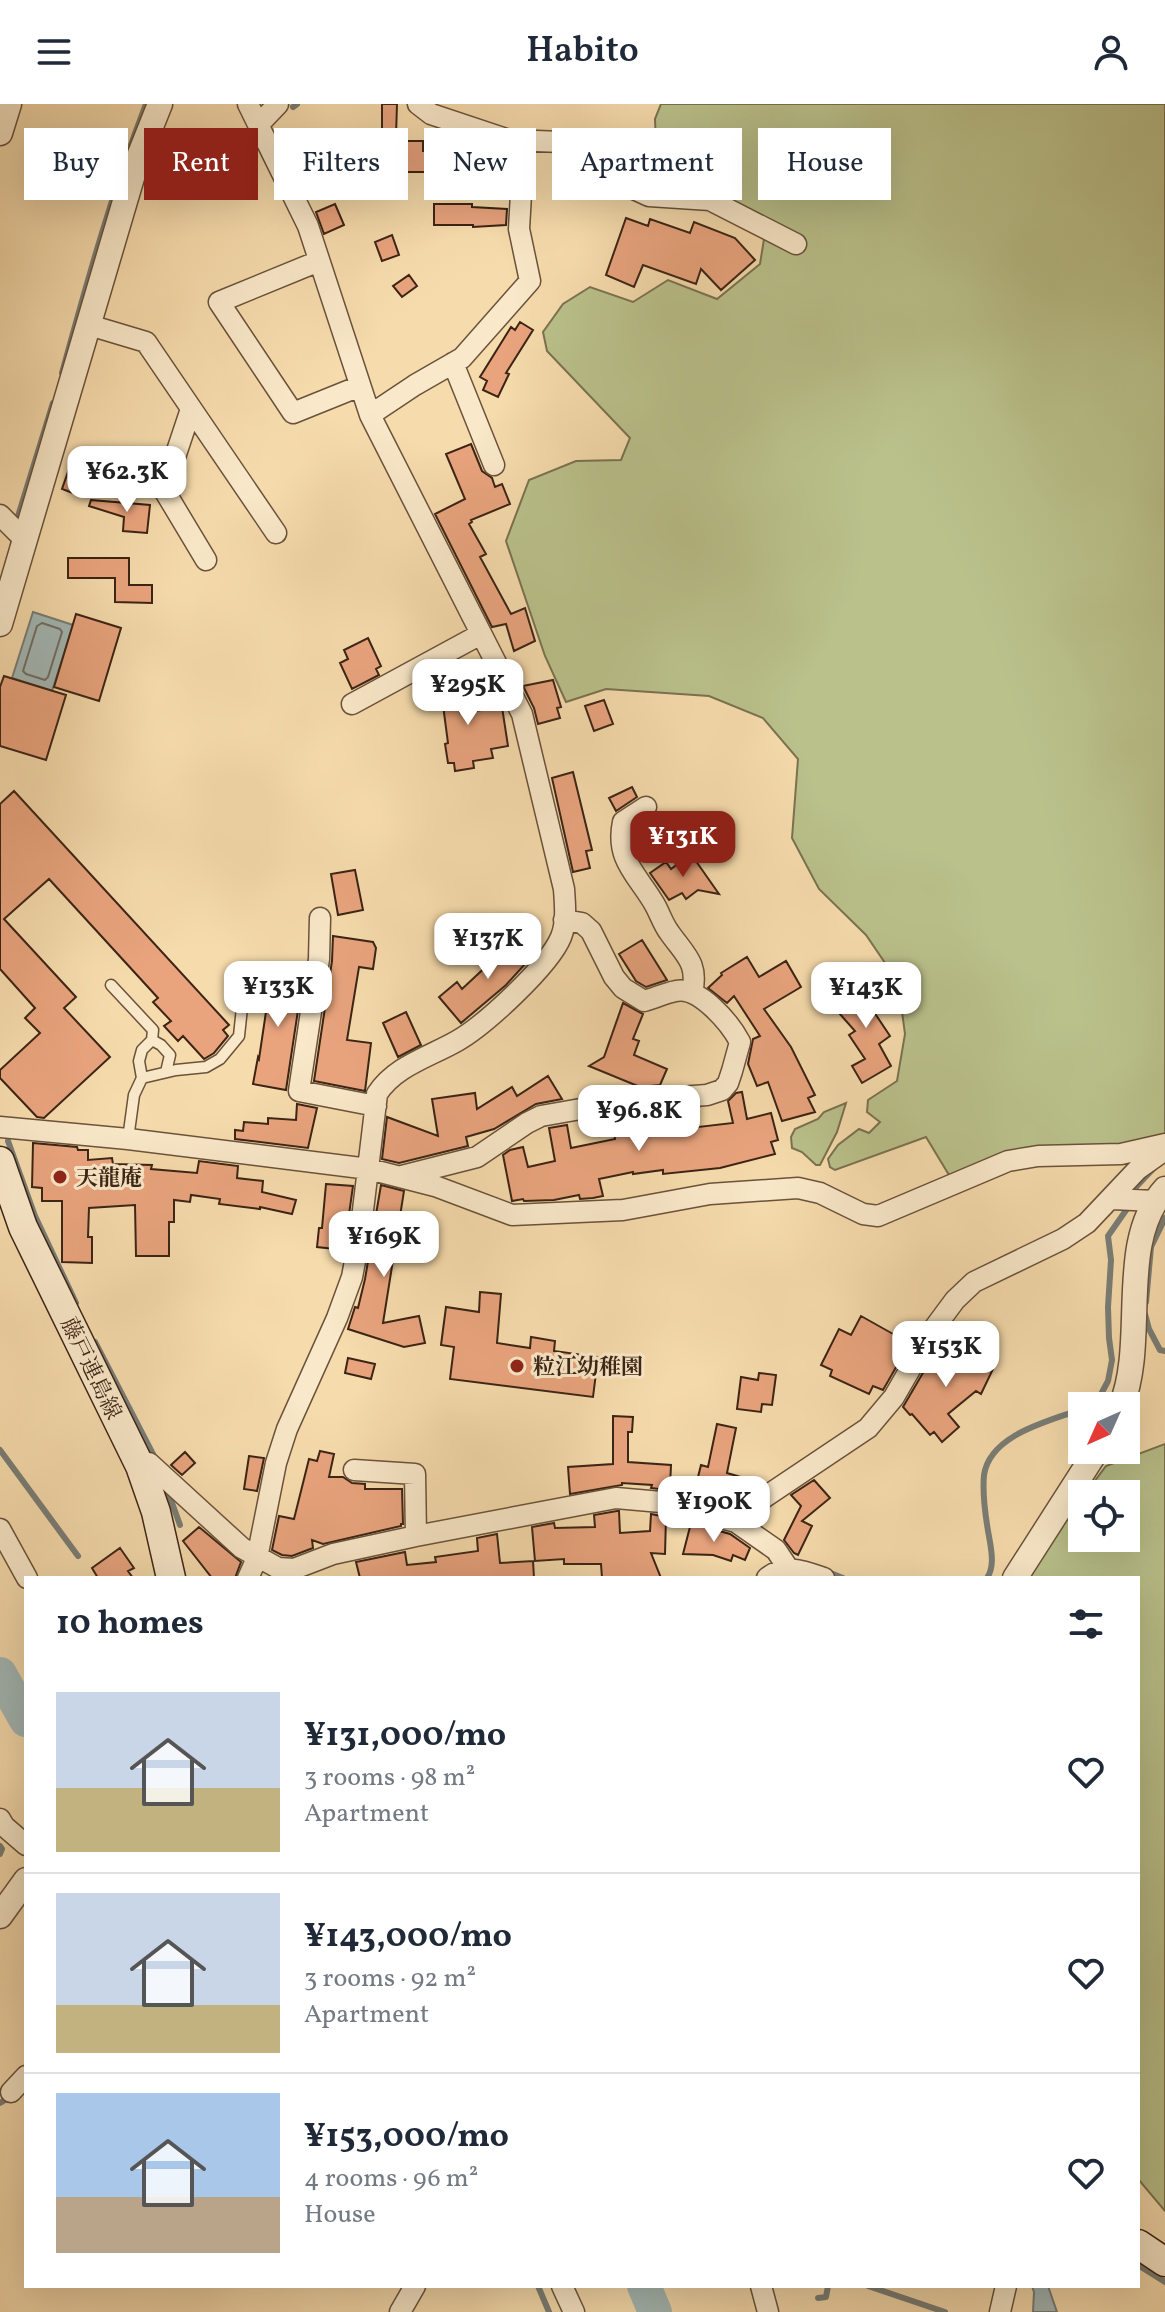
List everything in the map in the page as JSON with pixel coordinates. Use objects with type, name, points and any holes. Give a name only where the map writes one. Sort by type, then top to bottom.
[{"type":"main road","name":"藤戸連島線","points":[[0,1161],[23,1227],[140,1466],[156,1512],[171,1576]]},
{"type":"main road","points":[[1140,2245],[1165,2262]]},
{"type":"street","points":[[0,133],[9,104]]},
{"type":"street","points":[[0,624],[14,529],[89,325],[136,164],[160,104]]},
{"type":"street","points":[[248,104],[308,226],[370,415],[522,714],[564,889],[562,935],[553,952],[480,1027],[395,1073],[377,1094],[352,1277],[287,1429],[276,1463],[257,1558],[249,1576]]},
{"type":"street","points":[[259,124],[278,104]]},
{"type":"street","points":[[418,104],[431,114],[473,128]]},
{"type":"street","points":[[536,141],[580,146],[621,183],[649,196],[710,200],[796,244]]},
{"type":"street","points":[[370,415],[462,358],[530,281],[519,229],[521,200]]},
{"type":"street","points":[[319,261],[219,302],[293,413],[360,386]]},
{"type":"street","points":[[89,325],[146,342],[276,533]]},
{"type":"street","points":[[453,363],[494,465]]},
{"type":"street","points":[[191,409],[164,490],[206,560]]},
{"type":"street","points":[[352,704],[481,634]]},
{"type":"street","points":[[646,807],[623,822],[620,835],[624,860],[691,963],[696,977],[692,993]]},
{"type":"street","points":[[320,918],[319,959],[299,1091],[376,1106]]},
{"type":"street","points":[[400,1177],[477,1157],[541,1116],[626,1101],[707,1095],[722,1090],[728,1083],[740,1042],[710,1005],[692,993],[679,990],[644,1001],[634,996],[614,977],[591,931],[582,923],[564,920]]},
{"type":"street","points":[[0,1127],[128,1139],[369,1169],[435,1186],[512,1215],[623,1210],[710,1194],[798,1188],[820,1193],[863,1214],[878,1216],[1008,1161],[1038,1156],[1121,1154],[1165,1147]]},
{"type":"street","points":[[1127,1392],[1133,1356],[1140,1239],[1138,1169],[1165,1147]]},
{"type":"street","points":[[736,1522],[762,1499],[868,1428],[894,1397],[932,1331],[955,1300],[974,1282],[1063,1239],[1139,1197]]},
{"type":"street","points":[[140,1466],[149,1463],[242,1548],[278,1568],[294,1569],[333,1554],[616,1498],[661,1502],[736,1522],[769,1544],[785,1564],[819,1576]]},
{"type":"street","points":[[1016,1576],[1088,1464]]},
{"type":"street","points":[[354,1470],[415,1474],[416,1536]]},
{"type":"street","points":[[0,1529],[26,1576]]},
{"type":"street","points":[[769,1576],[785,1564]]},
{"type":"street","points":[[1,1822],[24,1843]]},
{"type":"street","points":[[0,1916],[24,1883]]},
{"type":"street","points":[[11,2092],[24,2078]]},
{"type":"street","points":[[400,2312],[414,2288]]},
{"type":"street","points":[[563,2288],[574,2312]]},
{"type":"street","points":[[762,2288],[768,2312]]},
{"type":"street","points":[[1000,2312],[1006,2288]]},
{"type":"lane","points":[[142,1078],[206,1067],[220,1059],[239,1036],[245,979]]},
{"type":"lane","points":[[111,985],[153,1030],[152,1040],[142,1050],[139,1061],[142,1078],[134,1095],[128,1139]]},
{"type":"lane","points":[[152,1040],[170,1055],[166,1072]]},
{"type":"green space","points":[[661,104],[1165,104],[1165,1152],[1133,1168],[1109,1149],[1019,1151],[949,1175],[926,1137],[835,1170],[830,1167],[828,1159],[838,1145],[859,1129],[869,1133],[880,1122],[867,1112],[868,1100],[897,1081],[905,1034],[898,982],[866,935],[819,889],[792,838],[798,759],[763,718],[709,696],[606,689],[566,702],[545,656],[506,541],[529,480],[576,461],[621,460],[630,438],[547,351],[543,332],[563,304],[590,287],[633,302],[668,280],[717,299],[760,264],[767,220],[729,200],[742,200],[742,128],[655,128]]},
{"type":"green space","points":[[846,1103],[837,1132],[820,1165],[792,1148],[791,1137],[795,1129]]},
{"type":"green space","points":[[1165,1444],[1165,2211],[1140,2181],[1140,1576],[1027,1576],[1068,1518],[1068,1552],[1140,1552],[1140,1480],[1096,1480],[1106,1466],[1140,1464],[1140,1453]]},
{"type":"water","points":[[33,612],[73,625],[52,691],[12,678]]},
{"type":"water","points":[[1033,2288],[1049,2288],[1057,2312],[1033,2312]]},
{"type":"building","points":[[382,104],[397,104],[396,128],[382,128]]},
{"type":"building","points":[[408,141],[423,141],[424,172],[408,172]]},
{"type":"building","points":[[335,204],[344,225],[324,234],[316,212]]},
{"type":"building","points":[[434,204],[472,204],[472,207],[507,209],[506,225],[434,225]]},
{"type":"building","points":[[626,218],[648,226],[650,219],[690,233],[694,222],[735,238],[755,260],[721,290],[701,269],[696,284],[643,265],[634,287],[606,275]]},
{"type":"building","points":[[392,235],[399,255],[382,261],[375,242]]},
{"type":"building","points":[[409,275],[417,286],[402,297],[393,286]]},
{"type":"building","points":[[520,322],[533,330],[506,373],[509,374],[498,397],[483,390],[487,381],[480,377],[511,327],[515,330]]},
{"type":"building","points":[[471,444],[482,471],[492,478],[495,487],[502,484],[510,504],[471,520],[469,524],[486,554],[480,557],[511,614],[525,608],[535,641],[514,651],[506,624],[492,627],[435,514],[465,499],[446,454]]},
{"type":"building","points":[[69,469],[85,475],[78,495],[62,489]]},
{"type":"building","points":[[91,500],[150,505],[147,533],[123,531],[124,517],[89,506]]},
{"type":"building","points":[[68,558],[129,558],[129,585],[152,585],[152,603],[115,602],[115,578],[68,578]]},
{"type":"building","points":[[76,614],[121,628],[99,701],[54,687]]},
{"type":"building","points":[[368,638],[381,666],[376,669],[379,675],[352,689],[340,663],[348,659],[344,650]]},
{"type":"building","points":[[446,668],[460,712],[470,704],[475,711],[502,707],[508,746],[491,749],[493,758],[473,761],[474,768],[455,771],[454,763],[448,763],[443,705],[439,706],[431,679]]},
{"type":"building","points":[[4,676],[66,695],[46,760],[0,746],[0,687]]},
{"type":"building","points":[[553,680],[561,707],[557,708],[560,718],[538,724],[523,686]]},
{"type":"building","points":[[604,700],[613,724],[594,731],[585,706]]},
{"type":"building","points":[[573,772],[592,850],[586,851],[590,868],[573,872],[552,778]]},
{"type":"building","points":[[632,787],[637,797],[616,811],[609,798]]},
{"type":"building","points":[[14,791],[229,1025],[223,1030],[228,1036],[214,1053],[204,1059],[183,1036],[178,1041],[164,1026],[171,1021],[153,1002],[158,998],[49,879],[4,919],[76,997],[64,1008],[110,1057],[44,1118],[37,1117],[0,1078],[0,1070],[40,1033],[25,1018],[35,1008],[0,969],[0,804]]},
{"type":"building","points":[[691,854],[719,894],[698,890],[686,899],[682,893],[669,900],[650,873],[666,862],[671,869]]},
{"type":"building","points":[[355,870],[363,910],[338,915],[331,874]]},
{"type":"building","points":[[333,936],[373,942],[376,948],[373,969],[359,967],[347,1040],[371,1043],[365,1091],[314,1081]]},
{"type":"building","points":[[520,936],[536,952],[506,985],[461,1023],[439,997],[457,982],[462,989],[491,962],[493,964]]},
{"type":"building","points":[[642,940],[667,980],[646,987],[636,981],[619,954]]},
{"type":"building","points":[[747,957],[759,977],[786,961],[801,987],[764,1009],[791,1047],[815,1095],[808,1098],[815,1112],[782,1121],[768,1082],[757,1086],[748,1064],[753,1039],[760,1036],[734,996],[727,1003],[708,988],[721,973]]},
{"type":"building","points":[[268,968],[303,977],[286,1090],[253,1084],[267,1005],[264,1007],[265,993],[263,995]]},
{"type":"building","points":[[879,986],[890,1000],[874,1012],[890,1036],[879,1044],[891,1066],[862,1083],[852,1066],[865,1059],[849,1035],[855,1031],[831,1004],[855,987],[863,998]]},
{"type":"building","points":[[623,1003],[643,1014],[633,1039],[639,1041],[634,1055],[667,1069],[660,1085],[640,1087],[589,1066],[604,1057]]},
{"type":"building","points":[[406,1012],[421,1045],[398,1057],[383,1023]]},
{"type":"building","points":[[548,1076],[562,1099],[536,1104],[494,1129],[466,1137],[468,1146],[399,1163],[382,1159],[387,1117],[438,1136],[432,1099],[475,1093],[477,1109],[512,1087],[517,1096]]},
{"type":"building","points":[[742,1092],[747,1119],[771,1113],[778,1140],[771,1142],[775,1154],[720,1168],[663,1174],[663,1170],[633,1172],[599,1179],[603,1196],[593,1198],[580,1199],[579,1195],[554,1200],[512,1201],[503,1155],[523,1147],[528,1167],[555,1161],[549,1128],[567,1125],[571,1148],[615,1139],[612,1117],[628,1114],[672,1111],[673,1130],[733,1123],[728,1101],[736,1093]]},
{"type":"building","points":[[297,1104],[317,1108],[308,1148],[235,1139],[235,1130],[243,1131],[244,1122],[268,1124],[268,1118],[296,1120]]},
{"type":"building","points":[[33,1143],[77,1147],[78,1150],[88,1150],[88,1160],[112,1158],[113,1164],[152,1165],[151,1169],[197,1173],[199,1161],[238,1166],[237,1178],[263,1181],[262,1192],[296,1200],[292,1214],[260,1207],[219,1204],[220,1199],[191,1195],[190,1202],[174,1200],[174,1222],[169,1222],[169,1256],[136,1256],[135,1205],[89,1208],[88,1237],[92,1237],[92,1263],[62,1262],[62,1201],[42,1201],[42,1188],[32,1187]]},
{"type":"building","points":[[326,1184],[353,1186],[344,1250],[317,1247]]},
{"type":"building","points":[[381,1185],[404,1191],[383,1323],[419,1316],[425,1343],[404,1347],[348,1329],[355,1307],[358,1308],[365,1279]]},
{"type":"building","points":[[480,1292],[501,1294],[497,1343],[530,1348],[531,1337],[555,1341],[554,1351],[598,1357],[593,1397],[450,1379],[454,1347],[441,1345],[446,1307],[479,1312]]},
{"type":"building","points":[[861,1316],[902,1339],[910,1325],[918,1329],[883,1390],[873,1386],[869,1394],[830,1376],[832,1370],[821,1365],[839,1329],[851,1335]]},
{"type":"building","points":[[941,1342],[993,1369],[981,1394],[976,1391],[948,1414],[959,1427],[942,1442],[934,1432],[930,1435],[903,1407]]},
{"type":"building","points":[[348,1358],[375,1364],[371,1379],[345,1373]]},
{"type":"building","points":[[759,1373],[776,1375],[772,1405],[762,1404],[761,1412],[737,1409],[741,1377],[758,1380]]},
{"type":"building","points":[[613,1416],[633,1417],[632,1432],[628,1432],[628,1462],[671,1465],[670,1487],[667,1490],[651,1488],[652,1485],[622,1483],[570,1494],[568,1467],[613,1464]]},
{"type":"building","points":[[717,1424],[736,1428],[727,1473],[754,1485],[753,1490],[733,1508],[698,1498],[699,1494],[694,1493],[701,1465],[708,1467]]},
{"type":"building","points":[[320,1451],[334,1454],[329,1477],[343,1477],[352,1483],[365,1484],[365,1489],[402,1489],[403,1524],[323,1544],[312,1540],[313,1548],[292,1556],[282,1555],[272,1550],[279,1516],[294,1519],[309,1459],[317,1461]]},
{"type":"building","points":[[185,1452],[195,1463],[182,1475],[171,1465]]},
{"type":"building","points":[[249,1456],[264,1458],[257,1491],[244,1489]]},
{"type":"building","points":[[814,1480],[830,1498],[802,1521],[812,1526],[798,1555],[784,1540],[801,1506],[791,1495]]},
{"type":"building","points":[[619,1511],[620,1533],[650,1531],[651,1514],[666,1517],[665,1554],[651,1553],[660,1576],[602,1576],[601,1564],[564,1564],[564,1559],[535,1561],[532,1527],[554,1523],[555,1528],[595,1527],[594,1515]]},
{"type":"building","points":[[691,1523],[730,1534],[750,1548],[745,1560],[733,1555],[731,1561],[713,1555],[683,1554]]},
{"type":"building","points":[[199,1527],[241,1562],[236,1576],[210,1576],[183,1541]]},
{"type":"building","points":[[497,1534],[500,1563],[533,1561],[534,1576],[360,1576],[356,1562],[405,1552],[407,1565],[436,1562],[435,1557],[478,1551],[477,1538]]},
{"type":"building","points":[[120,1548],[134,1568],[128,1571],[132,1576],[97,1576],[92,1568]]},
{"type":"waterway","points":[[62,373],[111,204],[146,104]]},
{"type":"waterway","points":[[293,107],[297,104]]},
{"type":"waterway","points":[[15,526],[53,403]]},
{"type":"waterway","points":[[8,1141],[35,1216],[76,1303]]},
{"type":"waterway","points":[[1132,1195],[1153,1169]]},
{"type":"waterway","points":[[1102,1392],[1112,1360],[1108,1236],[1129,1206]]},
{"type":"waterway","points":[[1146,1302],[1151,1247],[1165,1218]]},
{"type":"waterway","points":[[1145,1314],[1160,1350],[1165,1351]]},
{"type":"waterway","points":[[95,1342],[156,1460]]},
{"type":"waterway","points":[[988,1576],[992,1556],[984,1475],[989,1461],[1009,1439],[1068,1414]]},
{"type":"waterway","points":[[0,1450],[78,1556]]},
{"type":"waterway","points":[[167,1489],[180,1525]]},
{"type":"waterway","points":[[828,1572],[838,1576]]},
{"type":"waterway","points":[[0,1674],[24,1716]]},
{"type":"waterway","points":[[0,1846],[0,1854]]},
{"type":"waterway","points":[[0,2103],[12,2096]]},
{"type":"waterway","points":[[1140,2266],[1165,2282]]},
{"type":"waterway","points":[[539,2288],[549,2312]]},
{"type":"waterway","points":[[645,2288],[655,2312]]},
{"type":"waterway","points":[[818,2298],[826,2297],[828,2288]]},
{"type":"waterway","points":[[874,2288],[945,2312]]},
{"type":"place","name":"天龍庵","points":[[60,1177]]},
{"type":"place","name":"粒江幼稚園","points":[[517,1366]]}]
